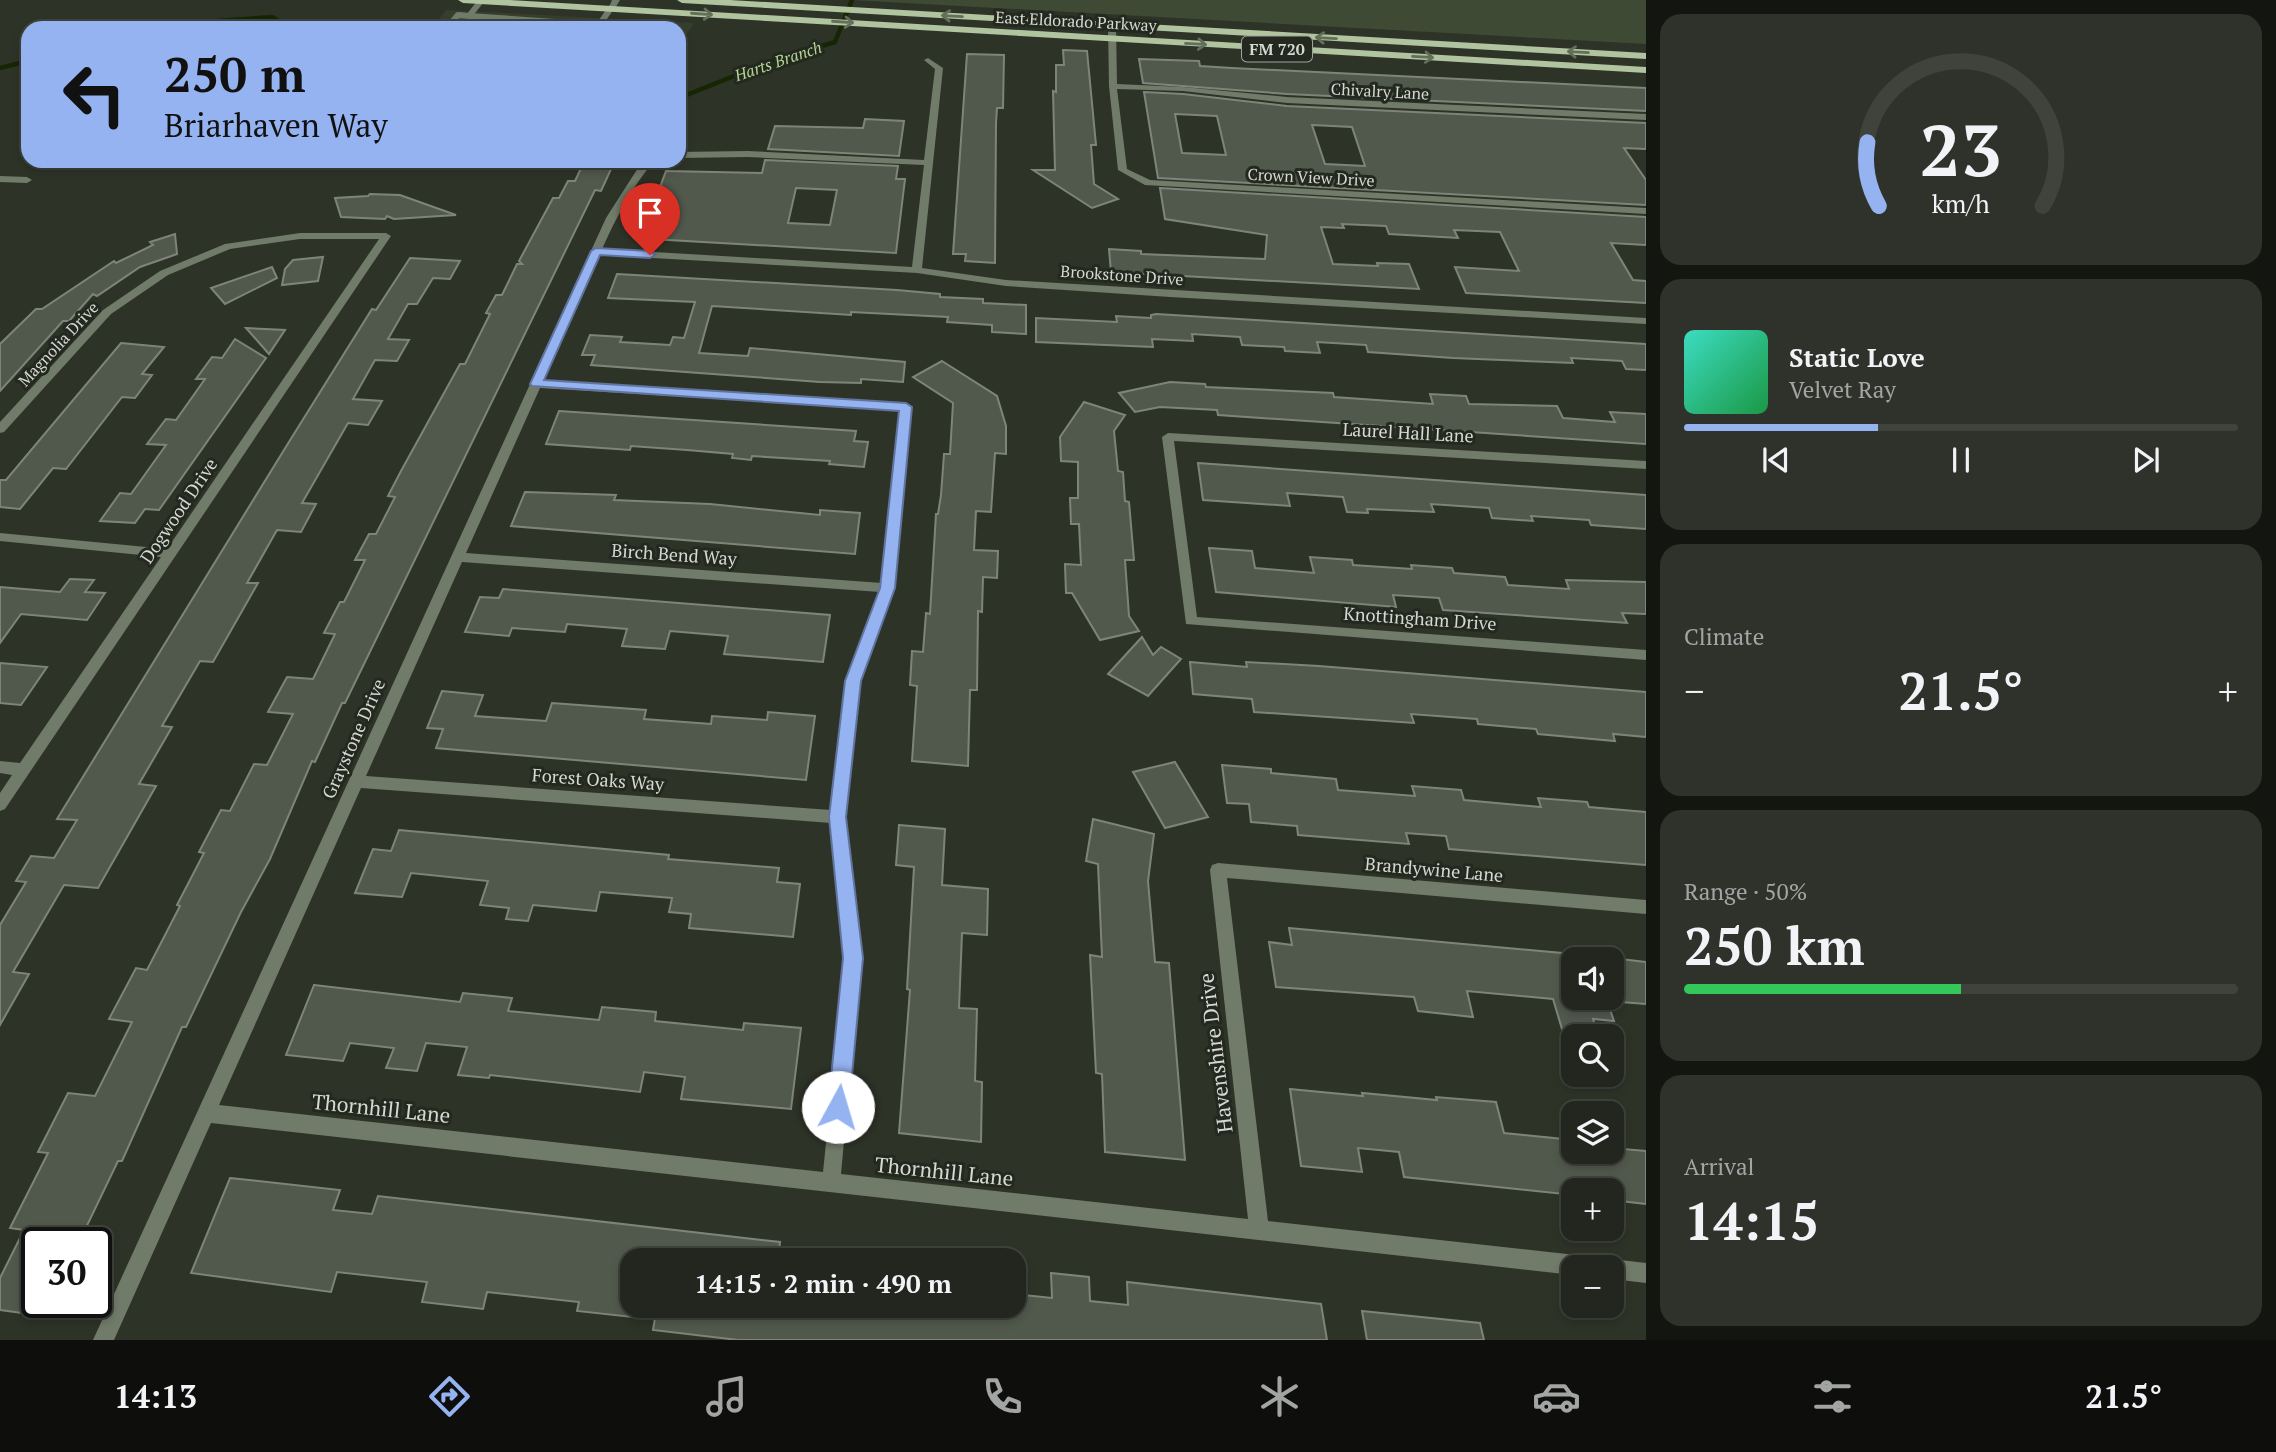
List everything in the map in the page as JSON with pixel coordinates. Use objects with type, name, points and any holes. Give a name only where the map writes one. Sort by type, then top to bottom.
[{"type":"main road","name":"East Eldorado Parkway","points":[[463,0],[613,4],[779,19],[1646,70]]},
{"type":"main road","name":"East Eldorado Parkway","points":[[674,0],[1646,56]]},
{"type":"street","name":"Crown View Drive","points":[[1112,25],[1113,86],[1123,170],[1148,183],[1646,211]]},
{"type":"street","points":[[916,270],[939,68],[928,60]]},
{"type":"street","name":"Chivalry Lane","points":[[1113,86],[1183,89],[1287,100],[1646,117]]},
{"type":"street","points":[[686,155],[748,154],[929,163]]},
{"type":"street","name":"Graystone Drive","points":[[103,1340],[611,218],[642,168]]},
{"type":"street","points":[[0,179],[27,180]]},
{"type":"street","name":"Magnolia Drive","points":[[0,429],[107,313],[164,273],[228,246],[300,236],[386,236]]},
{"type":"street","name":"Dogwood Drive","points":[[0,805],[386,236]]},
{"type":"street","name":"Brookstone Drive","points":[[596,251],[916,270],[1006,283],[1646,321]]},
{"type":"street","points":[[536,384],[906,407],[888,588],[853,681],[838,817],[853,958],[831,1182]]},
{"type":"street","name":"Laurel Hall Lane","points":[[1191,621],[1168,437],[1646,465]]},
{"type":"street","points":[[0,537],[172,554]]},
{"type":"street","name":"Birch Bend Way","points":[[458,557],[888,588]]},
{"type":"street","name":"Knottingham Drive","points":[[1191,621],[1646,655]]},
{"type":"street","points":[[0,767],[24,770]]},
{"type":"street","name":"Forest Oaks Way","points":[[356,781],[838,817]]},
{"type":"street","name":"Brandywine Lane","points":[[1218,870],[1646,907]]},
{"type":"street","name":"Havenshire Drive","points":[[1218,870],[1259,1230]]},
{"type":"street","name":"Thornhill Lane","points":[[206,1113],[1561,1263]]},
{"type":"street","points":[[1624,1270],[1646,1273]]},
{"type":"lane","points":[[468,16],[481,1]]},
{"type":"lane","points":[[602,21],[613,4]]},
{"type":"lane","points":[[453,21],[458,15],[510,21]]},
{"type":"shaded area","points":[[852,0],[1646,0],[1646,44]]},
{"type":"shaded area","points":[[446,10],[656,21],[437,21]]},
{"type":"shaded area","points":[[686,23],[694,23],[686,35]]},
{"type":"building","points":[[1063,50],[1087,51],[1096,145],[1091,145],[1094,184],[1118,199],[1092,208],[1033,170],[1055,170],[1053,91],[1056,92],[1056,65],[1064,65]]},
{"type":"building","points":[[967,54],[1004,55],[1003,108],[997,108],[996,123],[995,263],[965,261],[966,254],[953,254]]},
{"type":"building","points":[[1139,59],[1199,61],[1200,66],[1232,68],[1646,88],[1646,111],[1287,94],[1143,83]]},
{"type":"building","points":[[1144,92],[1287,106],[1646,123],[1646,149],[1624,148],[1646,180],[1646,205],[1158,178]],"holes":[[[1175,114],[1217,116],[1226,155],[1182,153]],[[1312,125],[1352,127],[1365,166],[1325,164]]]},
{"type":"building","points":[[865,119],[904,121],[899,156],[768,149],[775,126],[863,128]]},
{"type":"building","points":[[765,160],[898,166],[896,179],[905,179],[896,253],[634,238],[641,218],[648,219],[666,171],[762,173]],"holes":[[[796,188],[837,190],[830,225],[788,223]]]},
{"type":"building","points":[[581,168],[612,168],[601,191],[595,190],[345,703],[342,703],[315,762],[312,761],[270,859],[241,912],[186,1027],[182,1027],[122,1161],[118,1161],[86,1227],[10,1228],[48,1153],[38,1152],[68,1093],[95,1096],[132,1022],[109,1019],[136,968],[147,970],[180,906],[177,905],[204,853],[199,852],[221,810],[230,811],[254,764],[267,765],[293,714],[268,712],[287,677],[313,679],[335,634],[324,633],[340,602],[344,602],[365,560],[355,560],[369,534],[376,534],[395,497],[388,496],[460,364],[465,364],[490,314],[486,313],[496,295],[502,295],[517,264],[522,264],[519,261],[553,198],[559,198],[568,181],[575,181]]},
{"type":"building","points":[[1160,188],[1646,217],[1646,245],[1611,243],[1633,280],[1646,281],[1646,303],[1466,293],[1455,267],[1519,271],[1500,232],[1454,230],[1458,238],[1389,234],[1386,226],[1342,224],[1344,228],[1321,227],[1333,264],[1409,264],[1419,289],[1111,272],[1109,249],[1141,251],[1141,254],[1265,259],[1267,235],[1165,219]]},
{"type":"building","points":[[370,194],[400,195],[456,215],[394,219],[387,216],[385,219],[341,217],[335,198]]},
{"type":"building","points":[[175,234],[177,254],[140,267],[97,296],[93,294],[69,321],[63,321],[0,391],[0,344],[36,309],[42,309],[114,261],[116,263],[153,245],[150,242]]},
{"type":"building","points":[[323,257],[318,281],[282,285],[285,269],[293,260]]},
{"type":"building","points":[[410,258],[460,261],[450,279],[433,278],[417,304],[408,304],[388,339],[409,340],[397,361],[375,360],[353,399],[382,401],[368,425],[348,423],[302,503],[316,504],[301,532],[277,530],[247,583],[258,583],[213,662],[200,661],[162,726],[172,727],[139,784],[156,786],[98,888],[64,885],[13,972],[29,974],[0,1025],[0,925],[26,882],[16,881],[31,856],[54,858],[77,820],[57,819],[372,309],[376,310]]},
{"type":"building","points":[[272,267],[277,278],[225,304],[211,288]]},
{"type":"building","points":[[617,274],[897,290],[940,294],[940,297],[983,299],[983,303],[1026,305],[1026,334],[992,332],[992,325],[947,322],[948,317],[851,312],[851,315],[712,306],[699,353],[748,356],[750,348],[905,362],[903,382],[861,379],[861,383],[820,382],[591,365],[595,355],[582,355],[590,335],[622,337],[620,342],[670,345],[673,337],[684,338],[695,302],[608,298]]},
{"type":"building","points":[[1151,315],[1646,344],[1646,370],[1626,369],[1622,361],[1571,358],[1573,363],[1453,358],[1368,352],[1366,345],[1317,342],[1320,353],[1285,351],[1284,347],[1242,345],[1240,337],[1192,334],[1193,341],[1152,339],[1153,347],[1036,342],[1036,318],[1117,322],[1116,316],[1151,318]]},
{"type":"building","points":[[246,328],[285,330],[269,354]]},
{"type":"building","points":[[235,339],[266,358],[159,510],[145,509],[135,523],[100,521],[120,493],[131,494],[166,445],[147,444],[166,419],[176,420],[205,379],[196,379],[212,357],[222,358]]},
{"type":"building","points":[[121,343],[164,347],[142,374],[152,375],[135,398],[122,397],[66,469],[53,468],[20,509],[0,507],[0,480],[6,480]]},
{"type":"building","points":[[942,361],[997,396],[1006,426],[1006,454],[995,453],[991,512],[976,511],[974,550],[998,551],[997,578],[983,577],[982,612],[978,611],[977,690],[970,690],[968,766],[912,761],[917,686],[910,685],[912,651],[923,652],[926,613],[930,614],[936,514],[941,495],[944,454],[950,454],[953,403],[913,377]]},
{"type":"building","points":[[1170,382],[1205,384],[1206,387],[1333,393],[1334,397],[1433,404],[1430,394],[1466,396],[1469,404],[1557,406],[1563,418],[1615,422],[1610,412],[1646,414],[1646,444],[1218,415],[1217,410],[1160,407],[1135,412],[1119,393]]},
{"type":"building","points":[[1084,402],[1125,415],[1114,431],[1118,471],[1123,472],[1125,501],[1129,502],[1134,560],[1125,560],[1129,616],[1139,631],[1100,640],[1072,593],[1066,593],[1065,564],[1081,565],[1079,524],[1071,524],[1070,498],[1078,498],[1078,462],[1061,461],[1060,437]]},
{"type":"building","points":[[559,411],[856,431],[854,441],[868,442],[864,467],[829,464],[830,461],[752,456],[751,460],[732,458],[733,454],[687,450],[631,446],[630,450],[546,444]]},
{"type":"building","points":[[1198,463],[1646,495],[1646,529],[1591,525],[1589,520],[1531,516],[1533,521],[1492,518],[1489,508],[1431,504],[1434,512],[1367,509],[1368,513],[1347,512],[1343,497],[1287,493],[1290,506],[1203,500]]},
{"type":"building","points":[[525,492],[616,495],[614,500],[710,504],[820,515],[820,510],[860,513],[855,554],[511,526]]},
{"type":"building","points":[[1209,548],[1252,551],[1255,568],[1314,573],[1310,557],[1352,560],[1353,565],[1412,569],[1411,565],[1452,568],[1454,573],[1505,577],[1508,585],[1569,589],[1566,580],[1646,582],[1646,614],[1622,613],[1627,623],[1443,610],[1439,598],[1393,595],[1396,607],[1216,592]]},
{"type":"building","points":[[70,579],[94,580],[85,592],[105,593],[87,620],[21,614],[0,643],[0,587],[60,592]]},
{"type":"building","points":[[503,589],[830,615],[823,662],[724,654],[728,636],[670,631],[665,649],[622,646],[627,629],[567,624],[565,632],[512,628],[509,636],[465,632],[480,597],[499,598]]},
{"type":"building","points":[[1142,637],[1153,655],[1161,647],[1181,659],[1148,696],[1108,674]]},
{"type":"building","points":[[1190,662],[1247,667],[1246,662],[1319,666],[1646,692],[1646,737],[1613,734],[1615,741],[1538,734],[1536,729],[1478,724],[1477,719],[1411,714],[1414,723],[1254,712],[1252,699],[1193,694]]},
{"type":"building","points":[[0,663],[47,667],[21,705],[0,703]]},
{"type":"building","points":[[442,691],[483,695],[475,716],[546,721],[552,703],[646,710],[644,719],[711,724],[712,716],[767,720],[768,712],[815,716],[806,780],[436,748],[443,729],[427,728]]},
{"type":"building","points":[[1175,762],[1208,817],[1165,828],[1133,772]]},
{"type":"building","points":[[1222,765],[1336,779],[1338,790],[1415,796],[1412,786],[1461,790],[1464,800],[1541,807],[1538,798],[1587,802],[1589,807],[1646,812],[1646,865],[1449,849],[1446,836],[1406,833],[1409,844],[1298,835],[1297,826],[1251,822],[1249,804],[1227,803]]},
{"type":"building","points":[[1093,819],[1154,834],[1148,881],[1155,962],[1169,963],[1185,1160],[1105,1152],[1102,1074],[1096,1073],[1090,955],[1102,957],[1098,864],[1086,861]]},
{"type":"building","points":[[899,825],[945,829],[942,885],[988,889],[987,935],[962,933],[959,1008],[977,1009],[975,1081],[982,1082],[981,1142],[899,1133],[910,990],[907,989],[914,867],[896,865]]},
{"type":"building","points":[[399,830],[779,868],[777,882],[800,884],[793,937],[689,928],[691,914],[669,912],[672,898],[600,892],[596,911],[533,905],[528,921],[506,919],[509,908],[480,905],[488,881],[411,873],[402,897],[355,893],[373,849],[391,851]]},
{"type":"building","points":[[1289,928],[1561,953],[1561,1010],[1610,1010],[1614,1021],[1593,1019],[1595,1024],[1561,1026],[1553,999],[1467,991],[1473,1017],[1418,1011],[1414,997],[1276,987],[1269,942],[1292,945]]},
{"type":"building","points":[[1624,959],[1646,962],[1646,1004],[1624,1002]]},
{"type":"building","points":[[314,985],[460,1002],[463,993],[512,998],[508,1011],[599,1020],[602,1007],[656,1012],[655,1021],[743,1030],[744,1023],[801,1028],[791,1109],[681,1099],[685,1077],[644,1072],[640,1092],[490,1075],[489,1078],[458,1075],[467,1047],[426,1043],[417,1071],[386,1068],[394,1048],[350,1043],[343,1061],[286,1055]]},
{"type":"building","points":[[1290,1089],[1363,1096],[1362,1093],[1496,1102],[1504,1133],[1561,1139],[1561,1164],[1624,1164],[1624,1149],[1646,1151],[1646,1204],[1624,1201],[1624,1178],[1561,1178],[1561,1194],[1404,1177],[1399,1152],[1358,1148],[1362,1172],[1301,1166]]},
{"type":"building","points":[[230,1178],[340,1190],[333,1210],[372,1214],[378,1196],[780,1242],[779,1248],[620,1248],[620,1316],[577,1311],[579,1302],[487,1292],[483,1309],[422,1302],[427,1282],[337,1272],[331,1292],[191,1273]]},
{"type":"building","points":[[21,1236],[21,1313],[0,1310],[0,1278]]},
{"type":"building","points":[[1051,1273],[1089,1277],[1090,1301],[1128,1305],[1127,1282],[1321,1304],[1327,1340],[738,1340],[653,1330],[655,1318],[1026,1318],[1026,1295],[1052,1298]]},
{"type":"building","points":[[1362,1311],[1480,1323],[1484,1340],[1367,1340]]},
{"type":"waterway","name":"Harts Branch","points":[[686,95],[769,62],[835,42],[852,0]]},
{"type":"waterway","name":"Harts Branch","points":[[218,21],[272,17],[279,21]]},
{"type":"waterway","name":"Harts Branch","points":[[0,68],[21,63]]},
{"type":"route","points":[[650,255],[596,251],[536,384],[906,407],[888,588],[853,681],[838,817],[853,958],[838,1107]]}]
